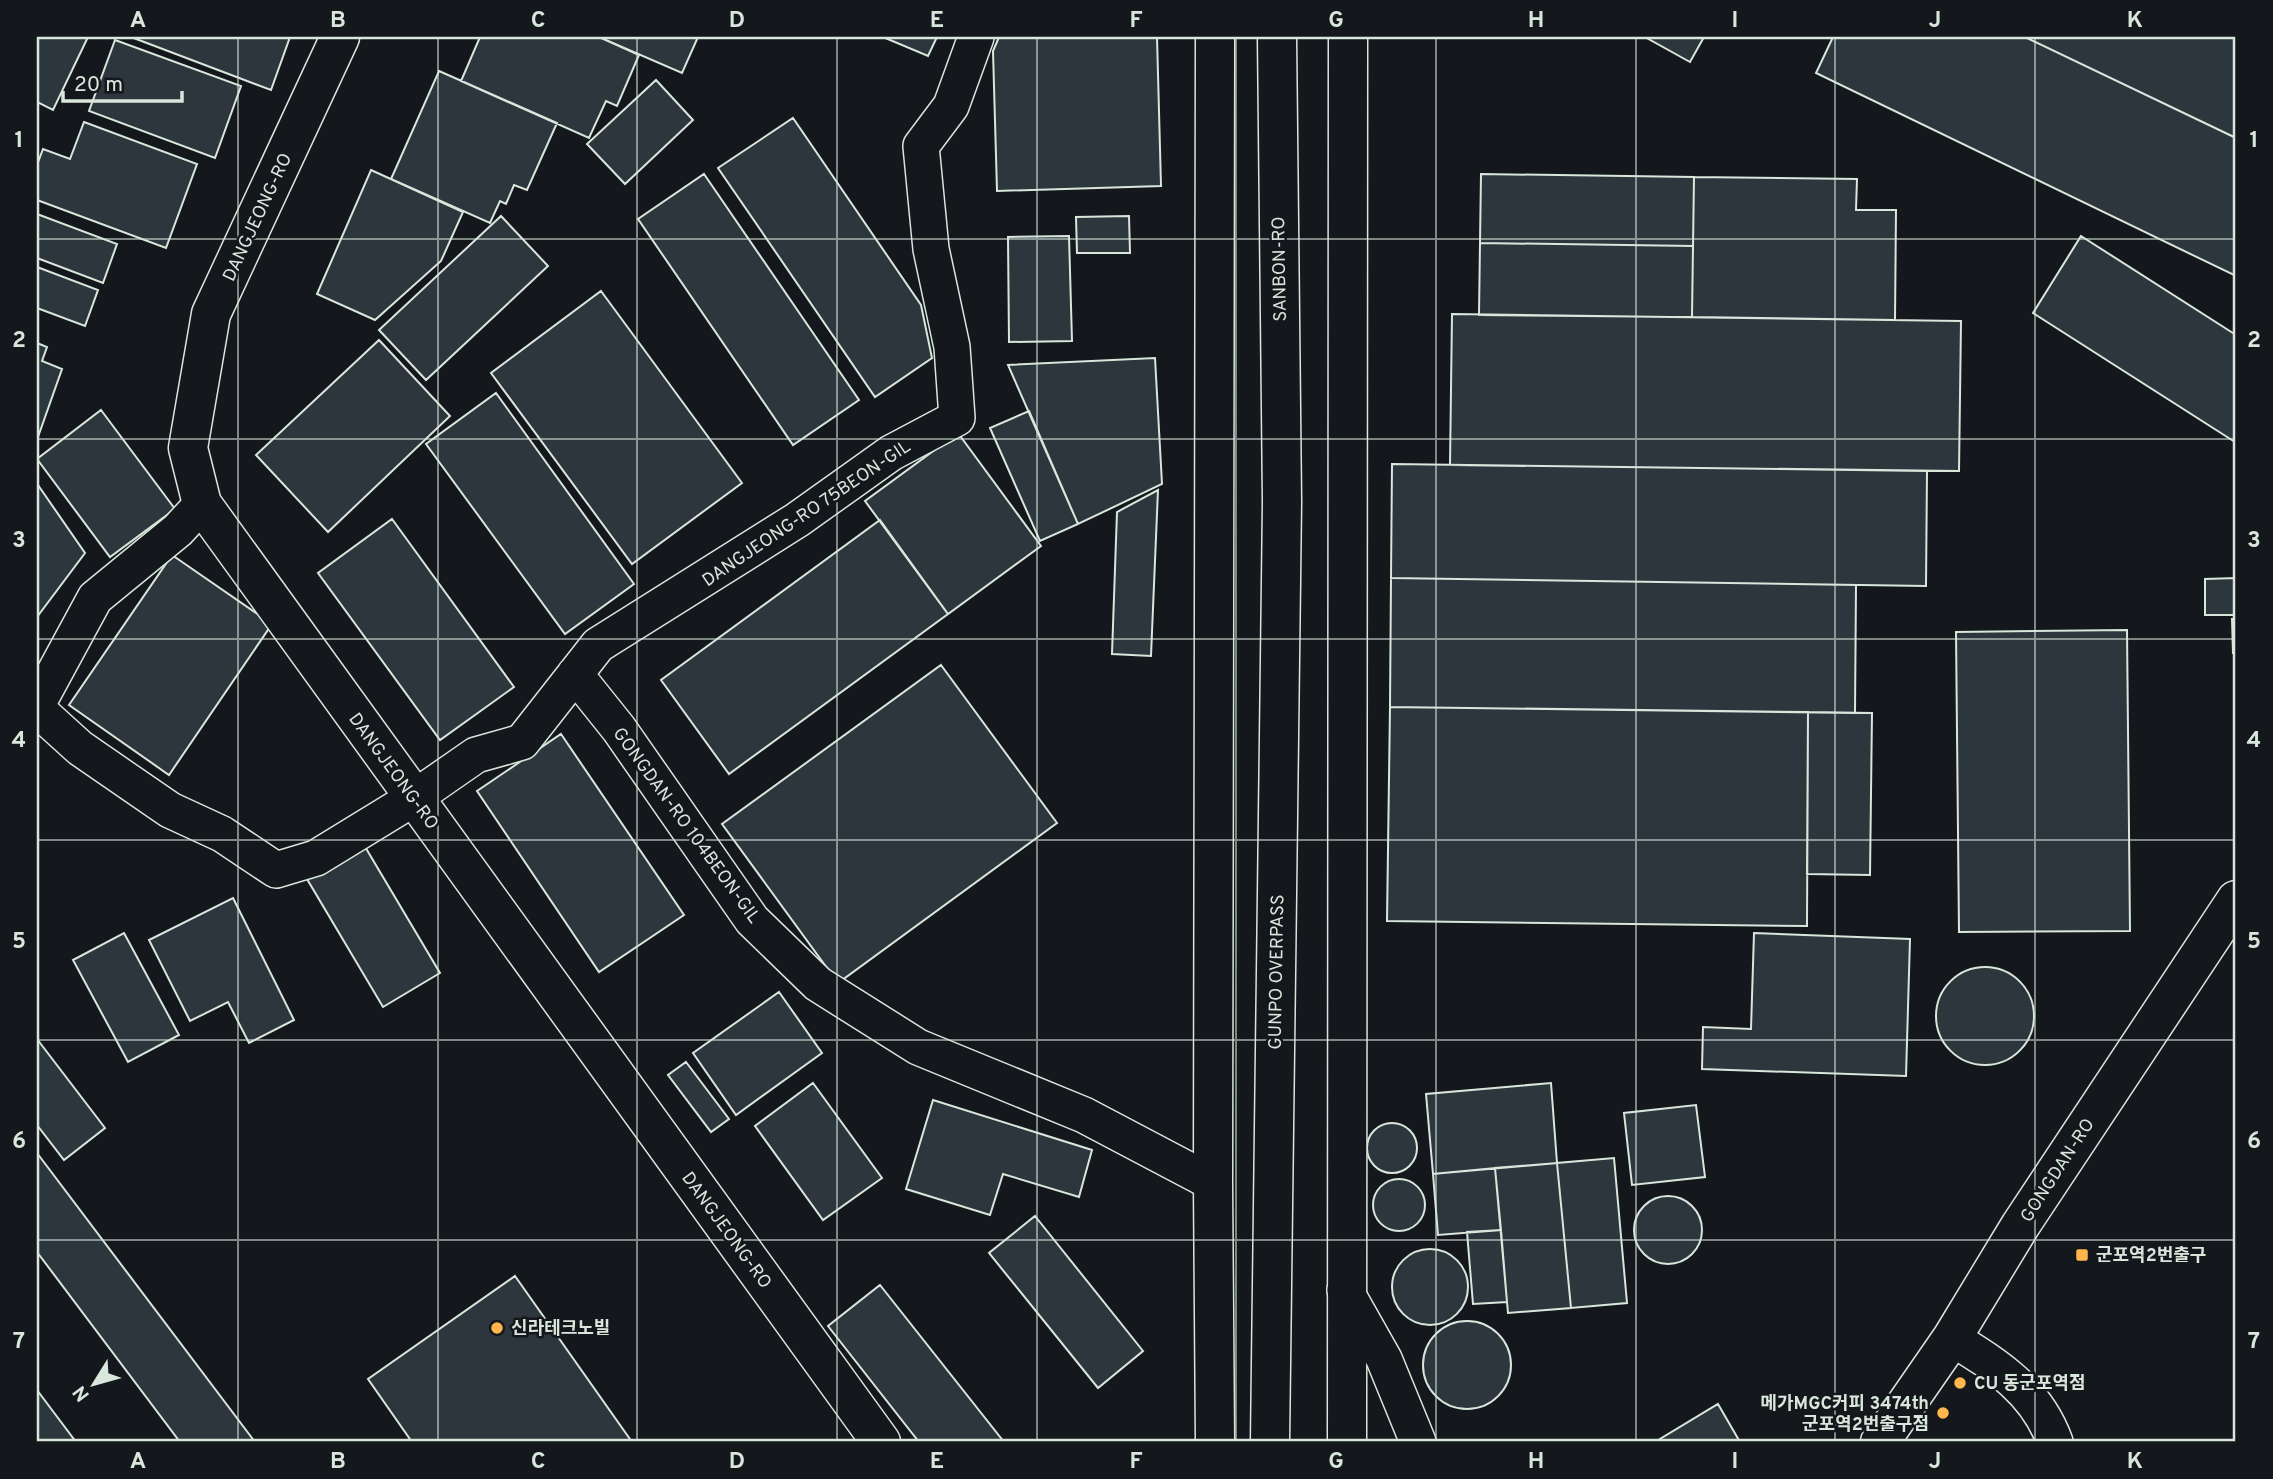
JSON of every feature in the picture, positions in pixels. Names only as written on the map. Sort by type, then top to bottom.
[{"type":"street","name":"DANGJEONG-RO","points":[[341,37],[211,314],[188,448],[202,504],[881,1442]]},
{"type":"street","name":"DANGJEONG-RO 75BEON-GIL","points":[[37,707],[80,748],[170,810],[222,834],[275,870],[316,858],[414,798],[476,755],[523,742],[598,645],[786,528],[891,453],[957,418],[952,347],[931,249],[921,146],[951,106],[976,37]]},
{"type":"street","points":[[1214,37],[1215,1442]]},
{"type":"street","name":"SANBON-RO","points":[[1277,37],[1282,502]]},
{"type":"street","points":[[1347,1442],[1348,37]]},
{"type":"street","name":"GUNPO OVERPASS","points":[[1270,1442],[1282,502]]},
{"type":"street","points":[[37,707],[95,598],[178,530],[202,504]]},
{"type":"street","name":"GONGDAN-RO 104BEON-GIL","points":[[575,674],[619,729],[752,920],[818,984],[918,1046],[1084,1115],[1213,1183]]},
{"type":"street","name":"GONGDAN-RO","points":[[1880,1442],[1952,1338],[2021,1226],[2236,900]]},
{"type":"street","points":[[1346,1290],[1384,1359],[1418,1442]]},
{"type":"street","points":[[1952,1338],[2007,1372],[2048,1423],[2055,1442]]},
{"type":"building","points":[[37,37],[88,37],[53,110],[37,102]]},
{"type":"building","points":[[131,37],[290,37],[271,90]]},
{"type":"building","points":[[480,37],[599,37],[639,55],[617,106],[606,101],[589,138],[461,81]]},
{"type":"building","points":[[599,37],[698,37],[682,73]]},
{"type":"building","points":[[883,37],[937,37],[928,56]]},
{"type":"building","points":[[999,37],[1157,37],[1161,186],[997,191],[993,51]]},
{"type":"building","points":[[1645,37],[1704,37],[1690,62]]},
{"type":"building","points":[[1833,37],[2025,37],[2236,138],[2236,276],[1816,73]]},
{"type":"building","points":[[2025,37],[2236,37],[2236,138]]},
{"type":"building","points":[[115,40],[241,86],[215,158],[89,111]]},
{"type":"building","points":[[439,71],[557,123],[527,190],[514,185],[506,204],[500,201],[490,223],[391,179]]},
{"type":"building","points":[[656,80],[693,120],[625,184],[587,144]]},
{"type":"building","points":[[793,118],[921,305],[932,358],[875,397],[718,168]]},
{"type":"building","points":[[84,122],[197,164],[166,248],[37,200],[37,165],[43,149],[70,159]]},
{"type":"building","points":[[371,170],[463,212],[441,261],[375,320],[317,294]]},
{"type":"building","points":[[704,174],[859,400],[793,445],[638,219]]},
{"type":"building","points":[[1481,174],[1694,177],[1693,246],[1480,243]]},
{"type":"building","points":[[1694,177],[1857,179],[1856,210],[1896,210],[1895,320],[1692,317]]},
{"type":"building","points":[[37,214],[117,244],[103,283],[37,258]]},
{"type":"building","points":[[501,216],[548,266],[426,380],[379,330]]},
{"type":"building","points":[[1129,216],[1130,253],[1077,253],[1076,217]]},
{"type":"building","points":[[1069,236],[1072,341],[1009,342],[1008,237]]},
{"type":"building","points":[[2081,236],[2236,335],[2235,442],[2033,313]]},
{"type":"building","points":[[1480,243],[1693,246],[1692,317],[1479,315]]},
{"type":"building","points":[[37,267],[98,290],[85,326],[37,308]]},
{"type":"building","points":[[601,291],[742,483],[632,564],[491,373]]},
{"type":"building","points":[[1452,314],[1961,321],[1959,471],[1450,465]]},
{"type":"building","points":[[379,340],[450,416],[328,532],[256,455]]},
{"type":"building","points":[[37,343],[47,347],[42,361],[62,369],[38,437]]},
{"type":"building","points":[[1155,358],[1162,484],[1078,524],[1008,365]]},
{"type":"building","points":[[496,393],[634,584],[565,634],[426,444]]},
{"type":"building","points":[[101,410],[175,509],[110,557],[37,459]]},
{"type":"building","points":[[1029,411],[1078,524],[1040,541],[990,428]]},
{"type":"building","points":[[958,433],[1041,546],[948,614],[865,501]]},
{"type":"building","points":[[1392,464],[1927,471],[1926,586],[1391,578]]},
{"type":"building","points":[[37,486],[85,553],[37,617]]},
{"type":"building","points":[[1158,490],[1151,656],[1112,654],[1117,512]]},
{"type":"building","points":[[392,519],[514,687],[440,740],[318,573]]},
{"type":"building","points":[[880,520],[948,614],[729,774],[661,680]]},
{"type":"building","points":[[172,555],[272,624],[169,775],[69,705]]},
{"type":"building","points":[[1391,578],[1856,585],[1855,713],[1390,707]]},
{"type":"building","points":[[2236,578],[2236,615],[2205,615],[2205,579]]},
{"type":"building","points":[[2232,619],[2236,619],[2236,653],[2233,653]]},
{"type":"building","points":[[2127,630],[2130,931],[1959,932],[1956,632]]},
{"type":"building","points":[[941,665],[1057,823],[838,983],[722,824]]},
{"type":"building","points":[[1390,707],[1808,712],[1807,926],[1387,921]]},
{"type":"building","points":[[1808,712],[1872,713],[1870,875],[1807,874]]},
{"type":"building","points":[[561,734],[684,915],[599,972],[477,791]]},
{"type":"building","points":[[364,845],[440,973],[383,1007],[307,879]]},
{"type":"building","points":[[233,898],[294,1020],[249,1043],[228,1002],[190,1021],[149,940]]},
{"type":"building","points":[[124,933],[179,1035],[128,1062],[73,960]]},
{"type":"building","points":[[1754,933],[1910,939],[1906,1076],[1702,1069],[1703,1027],[1751,1029]]},
{"type":"building","points":[[1985,967],[2004,971],[2019,982],[2030,997],[2034,1016],[2030,1035],[2019,1050],[2004,1061],[1985,1065],[1966,1061],[1951,1050],[1940,1035],[1936,1016],[1940,997],[1951,982],[1966,971]]},
{"type":"building","points":[[779,992],[822,1053],[736,1115],[693,1053]]},
{"type":"building","points":[[37,1039],[105,1128],[64,1160],[37,1125]]},
{"type":"building","points":[[686,1062],[729,1119],[711,1132],[668,1075]]},
{"type":"building","points":[[813,1083],[882,1178],[823,1220],[755,1126]]},
{"type":"building","points":[[1551,1083],[1557,1163],[1433,1174],[1426,1094]]},
{"type":"building","points":[[933,1100],[1092,1150],[1079,1197],[1003,1174],[990,1215],[906,1189]]},
{"type":"building","points":[[1696,1105],[1705,1177],[1632,1185],[1624,1113]]},
{"type":"building","points":[[1392,1123],[1410,1130],[1417,1148],[1410,1166],[1392,1173],[1374,1166],[1367,1148],[1374,1130]]},
{"type":"building","points":[[37,1153],[255,1442],[180,1442],[37,1252]]},
{"type":"building","points":[[1614,1158],[1627,1303],[1571,1308],[1557,1163]]},
{"type":"building","points":[[1557,1163],[1571,1308],[1508,1313],[1495,1168]]},
{"type":"building","points":[[1495,1168],[1501,1230],[1438,1235],[1433,1174]]},
{"type":"building","points":[[1399,1179],[1409,1181],[1417,1187],[1423,1195],[1423,1215],[1417,1223],[1409,1229],[1399,1231],[1389,1229],[1381,1223],[1375,1215],[1373,1205],[1375,1195],[1381,1187],[1389,1181]]},
{"type":"building","points":[[1668,1196],[1681,1199],[1692,1206],[1699,1217],[1702,1230],[1699,1243],[1692,1254],[1681,1261],[1668,1264],[1655,1261],[1644,1254],[1637,1243],[1634,1230],[1637,1217],[1644,1206],[1655,1199]]},
{"type":"building","points":[[1035,1216],[1143,1351],[1098,1388],[989,1253]]},
{"type":"building","points":[[1501,1230],[1507,1302],[1473,1304],[1467,1232]]},
{"type":"building","points":[[1430,1249],[1444,1252],[1457,1260],[1465,1273],[1468,1287],[1465,1301],[1457,1314],[1444,1322],[1430,1325],[1416,1322],[1403,1314],[1395,1301],[1392,1287],[1395,1273],[1403,1260],[1416,1252]]},
{"type":"building","name":"신라테크노빌","points":[[515,1276],[632,1442],[412,1442],[368,1379]]},
{"type":"building","points":[[880,1285],[1004,1442],[919,1442],[828,1326]]},
{"type":"building","points":[[1467,1321],[1484,1325],[1498,1334],[1507,1348],[1511,1365],[1507,1382],[1498,1396],[1484,1405],[1467,1409],[1450,1405],[1436,1396],[1427,1382],[1423,1365],[1427,1348],[1436,1334],[1450,1325]]},
{"type":"building","points":[[37,1390],[76,1442],[37,1442]]},
{"type":"building","points":[[1718,1404],[1740,1442],[1655,1442]]},
{"type":"place","name":"군포역2번출구","points":[[2082,1255]]},
{"type":"place","name":"신라테크노빌","points":[[497,1328]]},
{"type":"place","name":"CU 동군포역점","points":[[1960,1383]]},
{"type":"place","name":"메가MGC커피 3474th 군포역2번출구점","points":[[1943,1413]]}]
